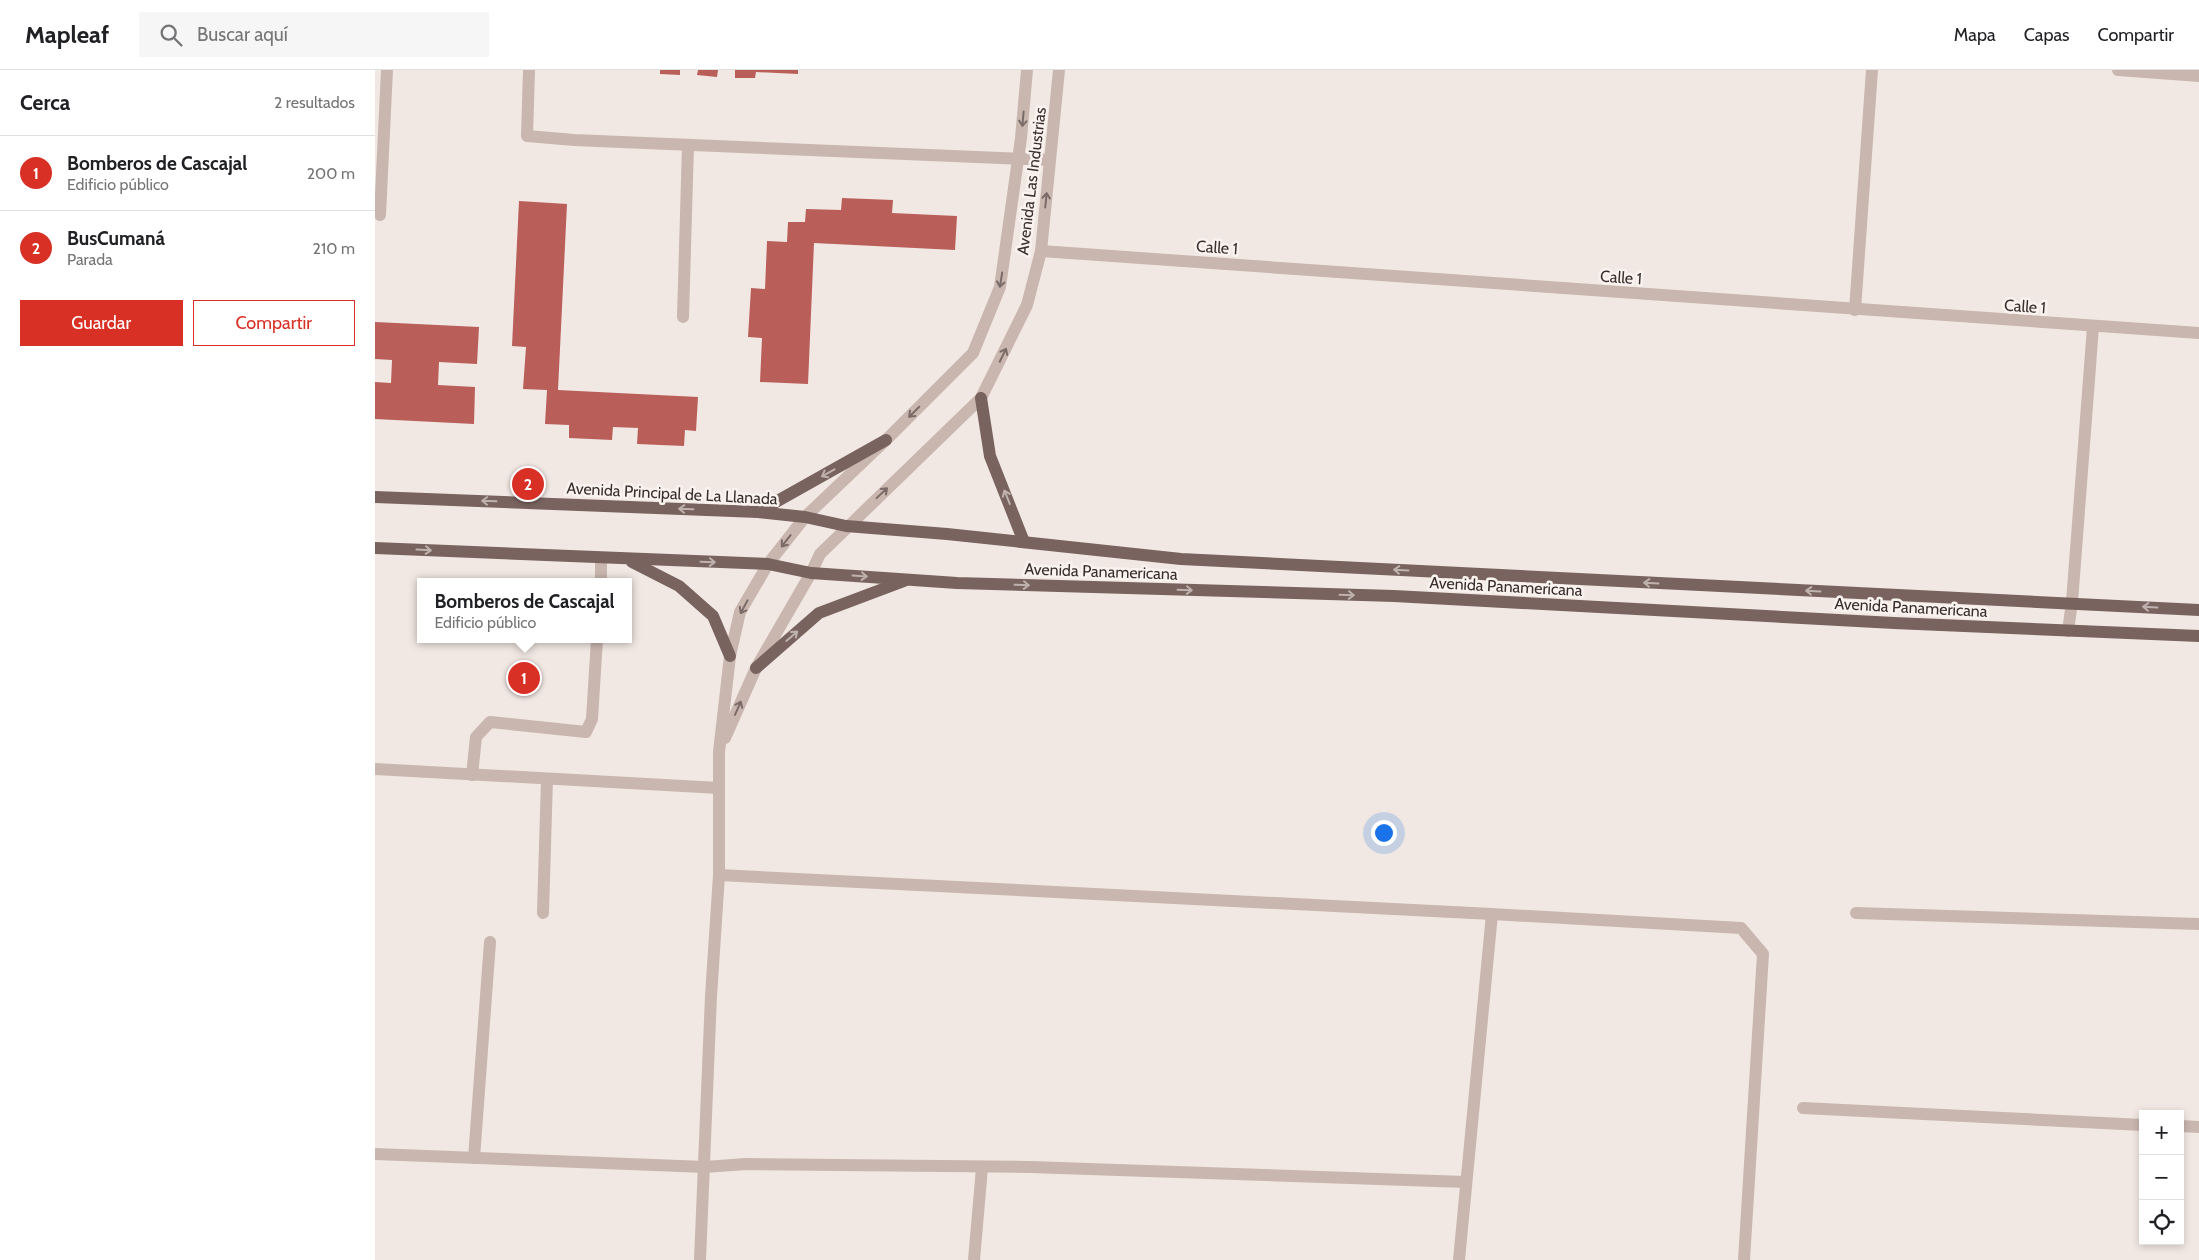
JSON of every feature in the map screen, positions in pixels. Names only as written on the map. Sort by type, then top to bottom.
[{"type":"main road","points":[[981,398],[990,456],[1024,542]]},
{"type":"main road","points":[[758,512],[886,440]]},
{"type":"main road","name":"Avenida Principal de La Llanada","points":[[375,497],[758,512],[805,517],[846,526]]},
{"type":"main road","name":"Avenida Panamericana","points":[[846,526],[1024,542],[1181,559],[2072,602],[2199,610]]},
{"type":"main road","points":[[375,548],[601,559],[768,564],[811,573]]},
{"type":"main road","points":[[628,560],[679,586],[713,616],[730,656]]},
{"type":"main road","name":"Avenida Panamericana","points":[[811,573],[957,583],[1394,596],[2068,631],[2199,636]]},
{"type":"main road","points":[[756,668],[819,612],[908,579]]},
{"type":"street","points":[[380,216],[387,70]]},
{"type":"street","points":[[529,70],[527,136],[688,145],[1050,160]]},
{"type":"street","name":"Avenida Las Industrias","points":[[700,1260],[711,996],[719,875],[719,752],[730,656],[740,612],[768,564],[805,517],[973,353],[1000,287],[1018,158],[1027,70]]},
{"type":"street","name":"Avenida Las Industrias","points":[[719,752],[756,668],[820,554],[846,526],[981,398],[1027,305],[1041,251],[1059,70]]},
{"type":"street","points":[[1855,310],[1872,70]]},
{"type":"street","points":[[2119,70],[2199,76]]},
{"type":"street","points":[[683,317],[688,145]]},
{"type":"street","name":"Calle 1","points":[[1041,251],[2093,327],[2199,333]]},
{"type":"street","points":[[2068,631],[2072,602],[2093,327]]},
{"type":"street","points":[[601,559],[601,578]]},
{"type":"street","points":[[472,775],[476,737],[490,722],[586,732],[592,719],[597,643]]},
{"type":"street","points":[[375,769],[719,788]]},
{"type":"street","points":[[543,913],[547,779]]},
{"type":"street","points":[[719,875],[1741,928],[1763,954],[1744,1260]]},
{"type":"street","points":[[1856,913],[2199,924]]},
{"type":"street","points":[[1459,1260],[1492,914]]},
{"type":"street","points":[[474,1158],[490,942]]},
{"type":"street","points":[[1803,1108],[2139,1125]]},
{"type":"street","points":[[2184,1126],[2199,1127]]},
{"type":"street","points":[[375,1154],[705,1167],[746,1164],[982,1168],[1030,1167],[1465,1182]]},
{"type":"street","points":[[974,1260],[982,1168]]},
{"type":"building","points":[[660,70],[680,70],[680,75],[660,74]]},
{"type":"building","points":[[698,70],[718,70],[717,77],[697,75]]},
{"type":"building","points":[[735,70],[798,70],[798,74],[756,72],[755,78],[735,78]]},
{"type":"building","points":[[842,198],[893,200],[892,213],[957,216],[955,250],[814,243],[808,384],[760,382],[762,338],[748,337],[751,288],[765,289],[767,241],[787,242],[788,222],[805,222],[806,209],[841,210]]},
{"type":"building","points":[[519,201],[567,204],[558,390],[698,397],[696,431],[685,430],[684,446],[637,444],[638,428],[613,427],[612,440],[569,438],[569,425],[545,424],[547,390],[523,389],[526,347],[512,346]]},
{"type":"building","points":[[375,322],[479,327],[477,364],[439,362],[438,385],[475,387],[474,424],[375,419],[375,382],[391,383],[392,360],[375,359]]},
{"type":"place","name":"BusCumaná","points":[[528,484]]},
{"type":"place","name":"Bomberos de Cascajal","points":[[524,678]]}]
